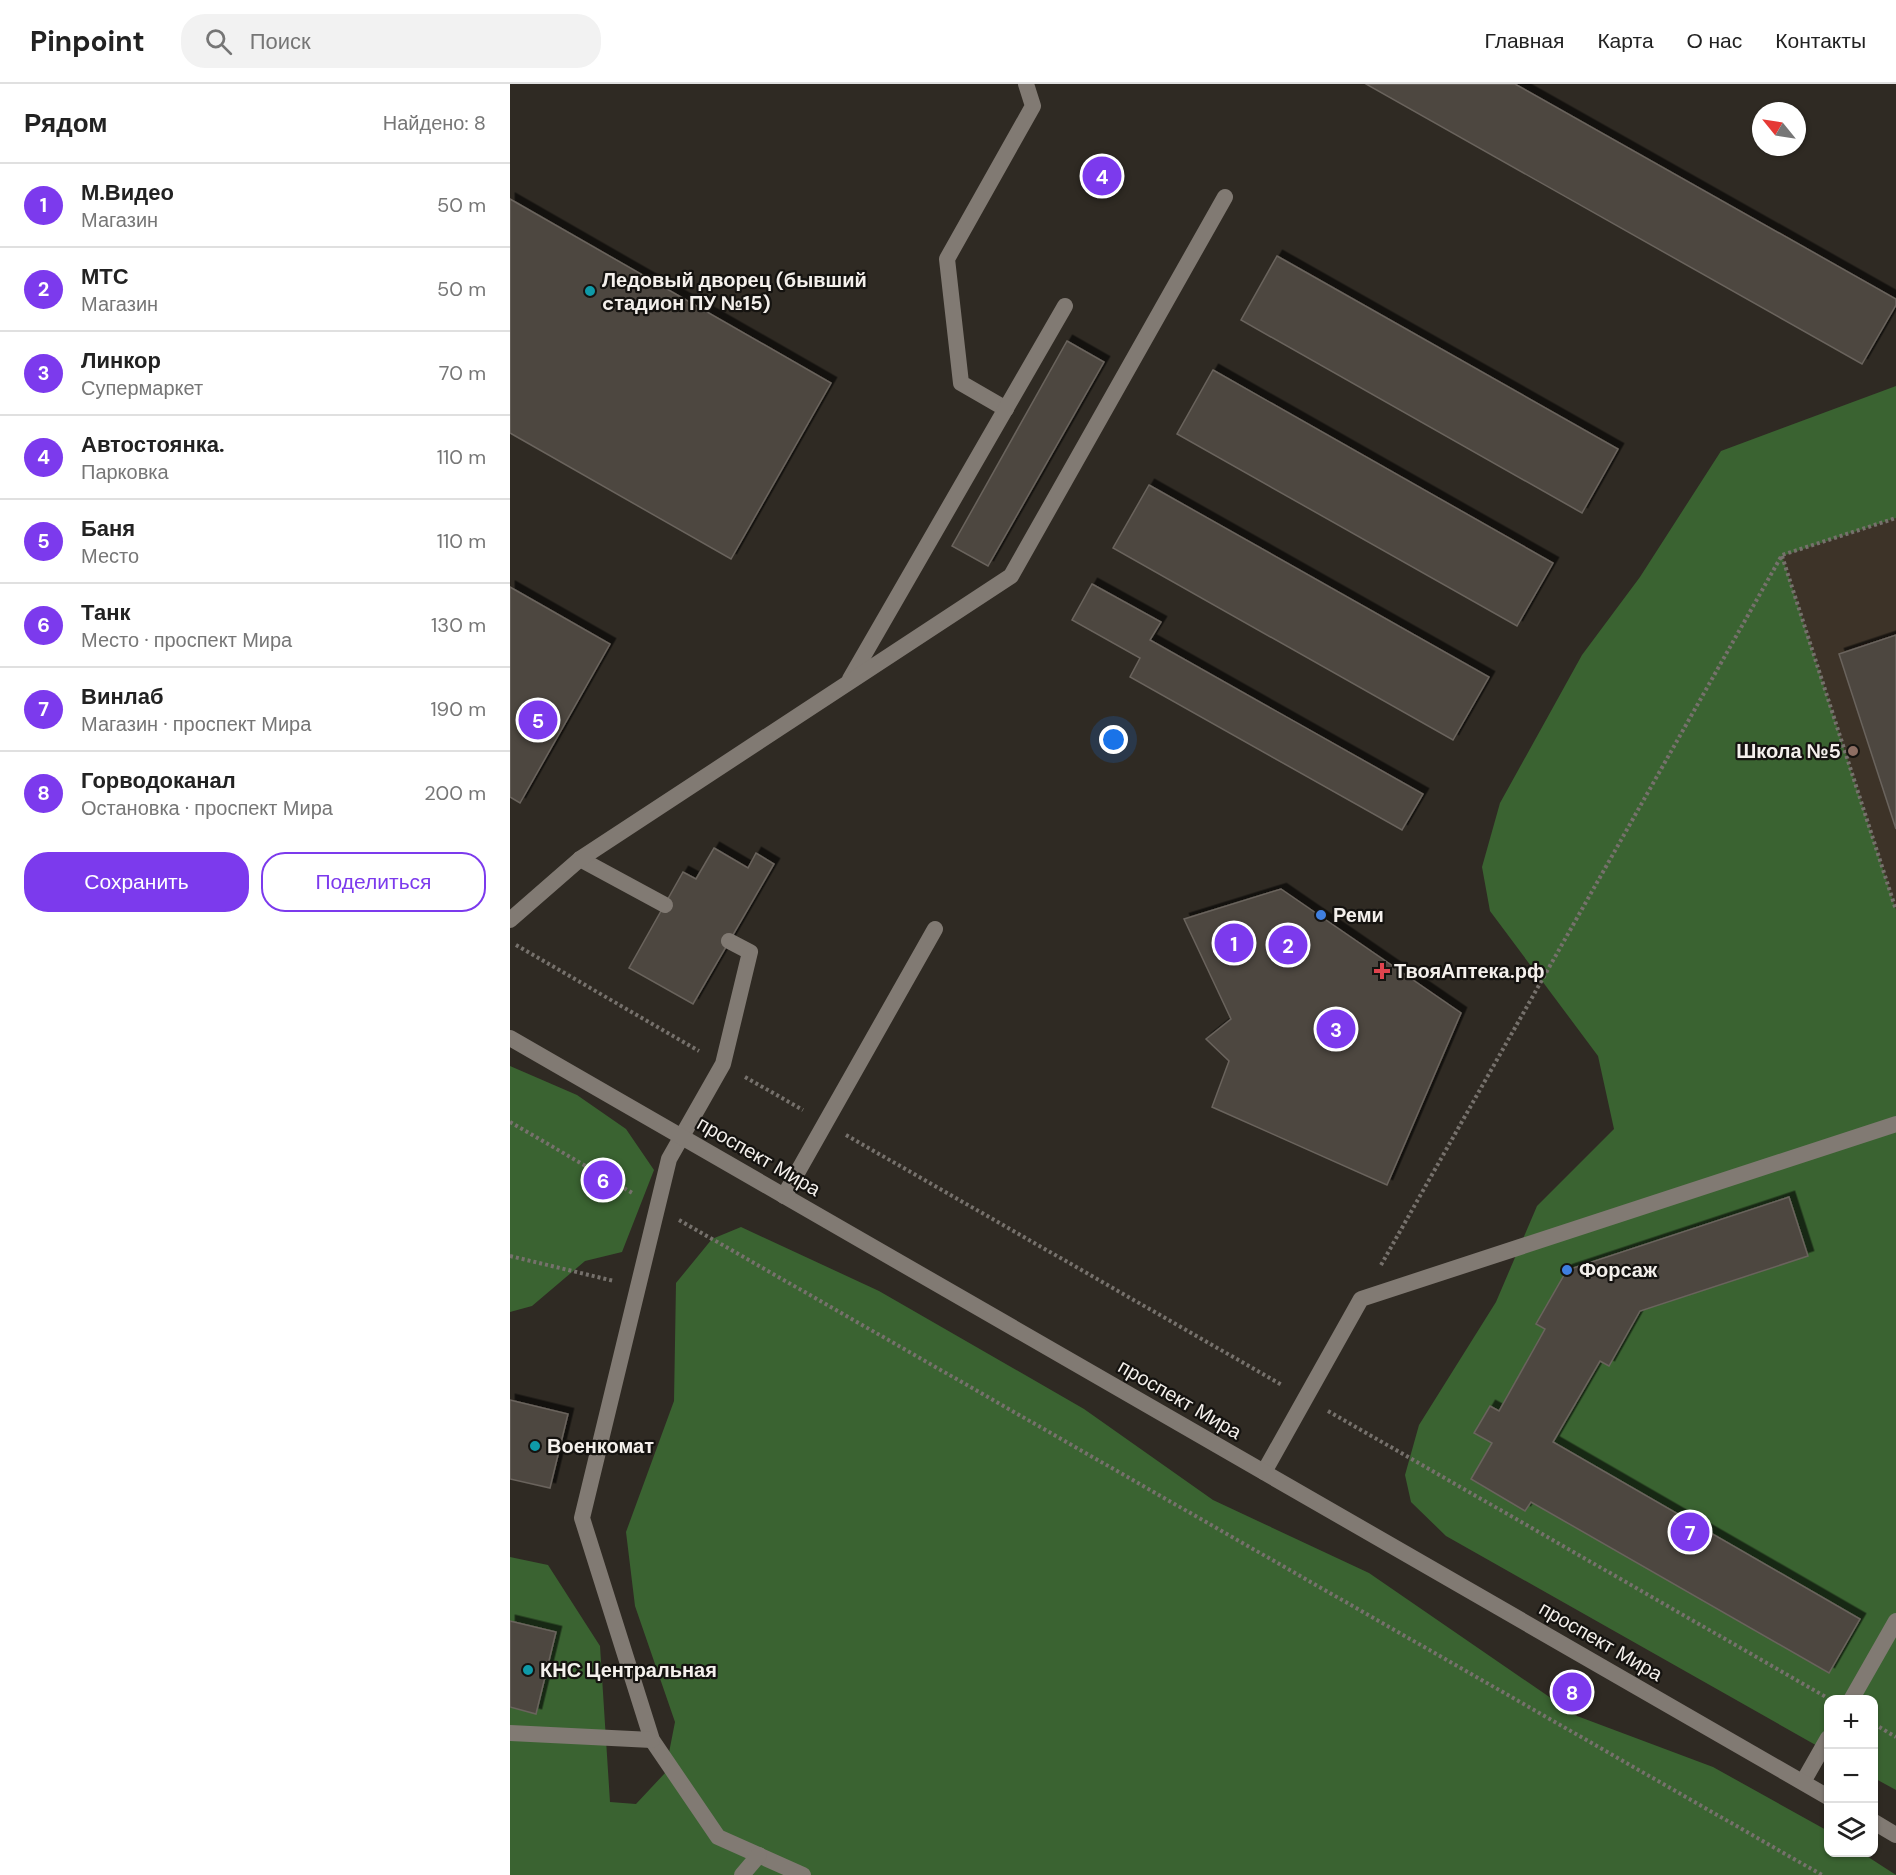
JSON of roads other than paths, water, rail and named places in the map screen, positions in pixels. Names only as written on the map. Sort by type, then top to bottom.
[{"type":"street","points":[[1006,409],[961,383],[947,259],[1034,106],[1026,84]]},
{"type":"street","points":[[510,920],[580,859],[1011,576],[1225,197]]},
{"type":"street","points":[[848,683],[1065,306]]},
{"type":"street","points":[[580,859],[664,905]]},
{"type":"street","points":[[784,1196],[935,929]]},
{"type":"street","points":[[729,941],[750,952],[723,1064],[669,1159],[582,1518],[652,1740],[718,1837],[803,1875]]},
{"type":"street","name":"проспект Мира","points":[[510,1038],[1824,1795]]},
{"type":"street","points":[[1264,1472],[1361,1299],[1896,1124]]},
{"type":"street","points":[[1854,1695],[1896,1621]]},
{"type":"street","points":[[510,1733],[652,1740]]},
{"type":"street","points":[[1803,1782],[1824,1745]]},
{"type":"street","points":[[1878,1824],[1896,1835]]},
{"type":"street","points":[[742,1875],[759,1856]]},
{"type":"place","name":"Автостоянка.","points":[[1102,176]]},
{"type":"place","name":"Ледовый дворец (бывший cтадион ПУ №15)","points":[[590,291]]},
{"type":"place","name":"Баня","points":[[538,720]]},
{"type":"place","name":"Школа №5","points":[[1853,751]]},
{"type":"place","name":"Реми","points":[[1321,915]]},
{"type":"place","name":"М.Видео","points":[[1234,943]]},
{"type":"place","name":"МТС","points":[[1288,945]]},
{"type":"place","name":"ТвояАптека.рф","points":[[1382,971]]},
{"type":"place","name":"Линкор","points":[[1336,1029]]},
{"type":"place","name":"Танк","points":[[603,1180]]},
{"type":"place","name":"Форсаж","points":[[1567,1270]]},
{"type":"place","name":"Военкомат","points":[[535,1446]]},
{"type":"place","name":"Винлаб","points":[[1690,1532]]},
{"type":"place","name":"КНС Центральная","points":[[528,1670]]},
{"type":"place","name":"Горводоканал","points":[[1572,1692]]}]
